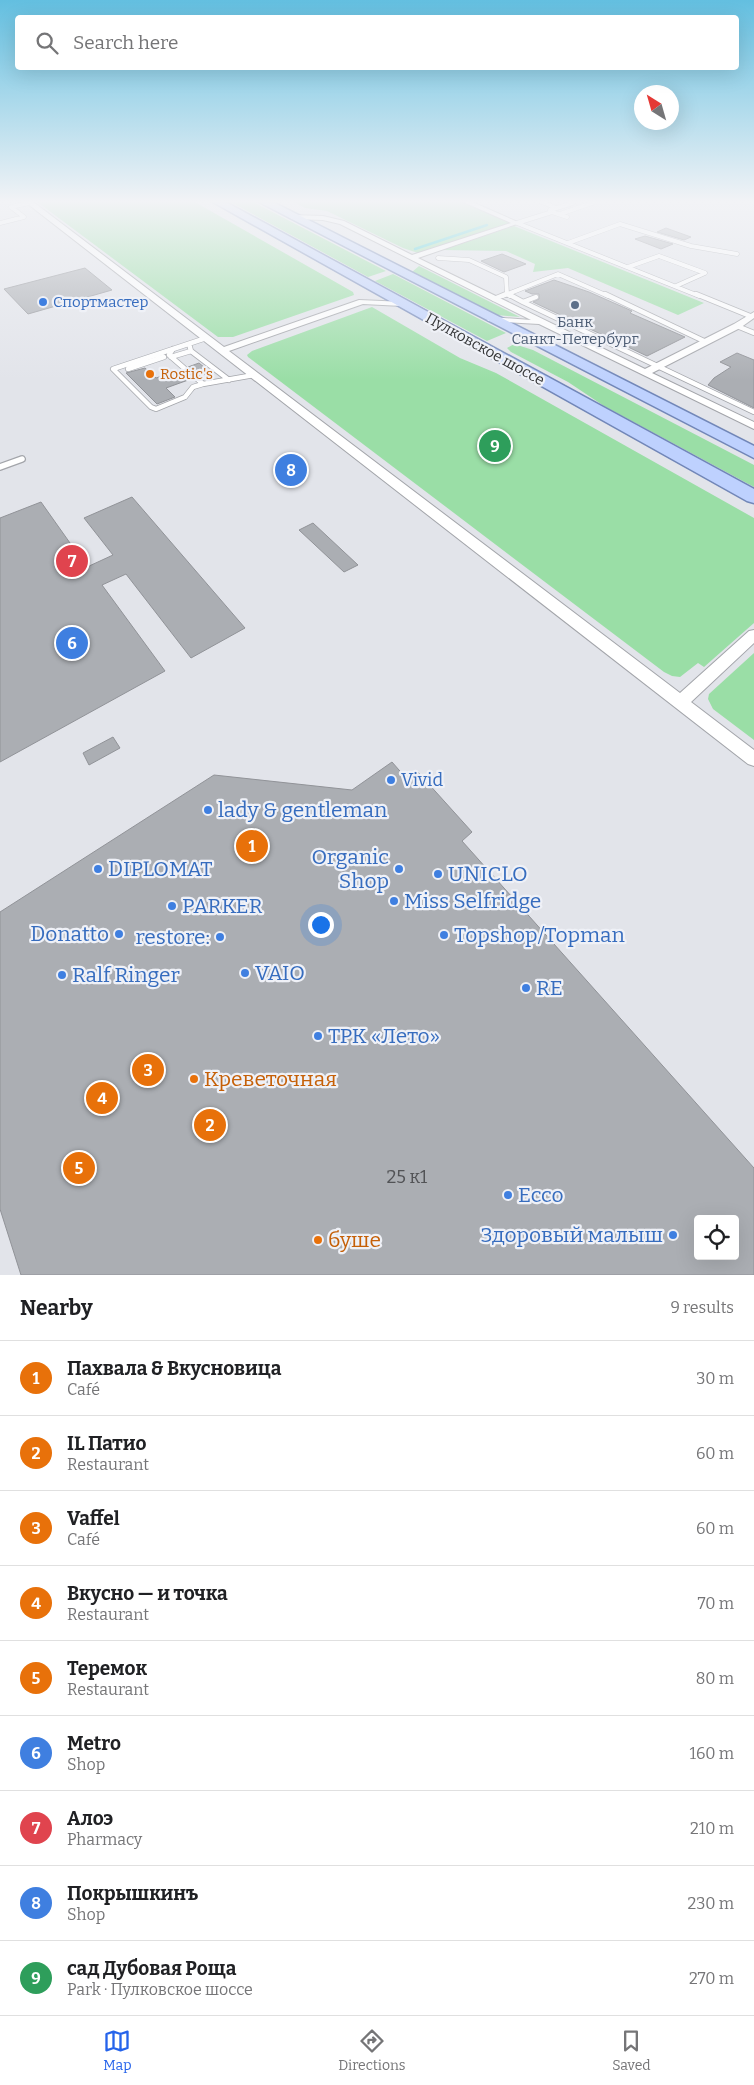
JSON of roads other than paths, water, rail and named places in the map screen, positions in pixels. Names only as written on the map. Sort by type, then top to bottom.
[{"type":"main road","name":"Пулковское шоссе","points":[[323,260],[754,497]]},
{"type":"main road","name":"Пулковское шоссе","points":[[377,260],[754,454]]},
{"type":"main road","points":[[524,371],[501,348],[504,342],[518,340],[554,351]]},
{"type":"street","points":[[105,260],[754,759]]},
{"type":"street","points":[[419,260],[544,324],[754,426]]},
{"type":"street","points":[[362,302],[366,292],[366,284]]},
{"type":"street","points":[[222,351],[362,302],[402,304]]},
{"type":"street","points":[[644,373],[737,326],[752,315]]},
{"type":"street","points":[[491,319],[544,324]]},
{"type":"street","points":[[680,702],[754,635]]},
{"type":"lane","points":[[470,260],[506,277],[507,294]]},
{"type":"lane","points":[[612,260],[752,315]]},
{"type":"lane","points":[[628,267],[647,260]]},
{"type":"lane","points":[[671,260],[706,275],[676,286]]},
{"type":"lane","points":[[494,299],[558,274],[641,310],[650,317],[706,342]]},
{"type":"lane","points":[[507,294],[754,412]]},
{"type":"lane","points":[[523,302],[536,297]]},
{"type":"lane","points":[[737,326],[754,333]]},
{"type":"lane","points":[[206,338],[113,369],[151,407],[156,409],[185,397],[193,387],[254,375]]},
{"type":"lane","points":[[189,344],[191,351],[229,380]]},
{"type":"lane","points":[[170,356],[173,349]]},
{"type":"lane","points":[[128,369],[191,351]]},
{"type":"lane","points":[[170,356],[184,368]]},
{"type":"lane","points":[[195,377],[203,384]]},
{"type":"lane","points":[[0,467],[22,459]]},
{"type":"place","name":"Спортмастер","points":[[43,302]]},
{"type":"place","name":"Банк Санкт-Петербург","points":[[575,305]]},
{"type":"place","name":"Rostic's","points":[[150,374]]},
{"type":"place","name":"сад Дубовая Роща","points":[[495,446]]},
{"type":"place","name":"Покрышкинъ","points":[[291,470]]},
{"type":"place","name":"Алоэ","points":[[72,561]]},
{"type":"place","name":"Metro","points":[[72,643]]},
{"type":"place","name":"Vivid","points":[[391,780]]},
{"type":"place","name":"lady & gentleman","points":[[208,810]]},
{"type":"place","name":"Пахвала & Вкусновица","points":[[252,846]]},
{"type":"place","name":"DIPLOMAT","points":[[98,869]]},
{"type":"place","name":"Organic Shop","points":[[399,869]]},
{"type":"place","name":"UNICLO","points":[[438,874]]},
{"type":"place","name":"Miss Selfridge","points":[[394,901]]},
{"type":"place","name":"PARKER","points":[[172,906]]},
{"type":"place","name":"Donatto","points":[[119,934]]},
{"type":"place","name":"Topshop/Topman","points":[[444,935]]},
{"type":"place","name":"restore:","points":[[220,937]]},
{"type":"place","name":"VAIO","points":[[245,973]]},
{"type":"place","name":"Ralf Ringer","points":[[62,975]]},
{"type":"place","name":"RE","points":[[526,988]]},
{"type":"place","name":"ТРК «Лето»","points":[[318,1036]]},
{"type":"place","name":"Vaffel","points":[[148,1070]]},
{"type":"place","name":"Креветочная","points":[[194,1079]]},
{"type":"place","name":"Вкусно — и точка","points":[[102,1098]]},
{"type":"place","name":"IL Патио","points":[[210,1125]]},
{"type":"place","name":"Теремок","points":[[79,1168]]},
{"type":"place","name":"Ecco","points":[[508,1195]]},
{"type":"place","name":"Здоровый малыш","points":[[673,1235]]},
{"type":"place","name":"буше","points":[[318,1240]]}]
